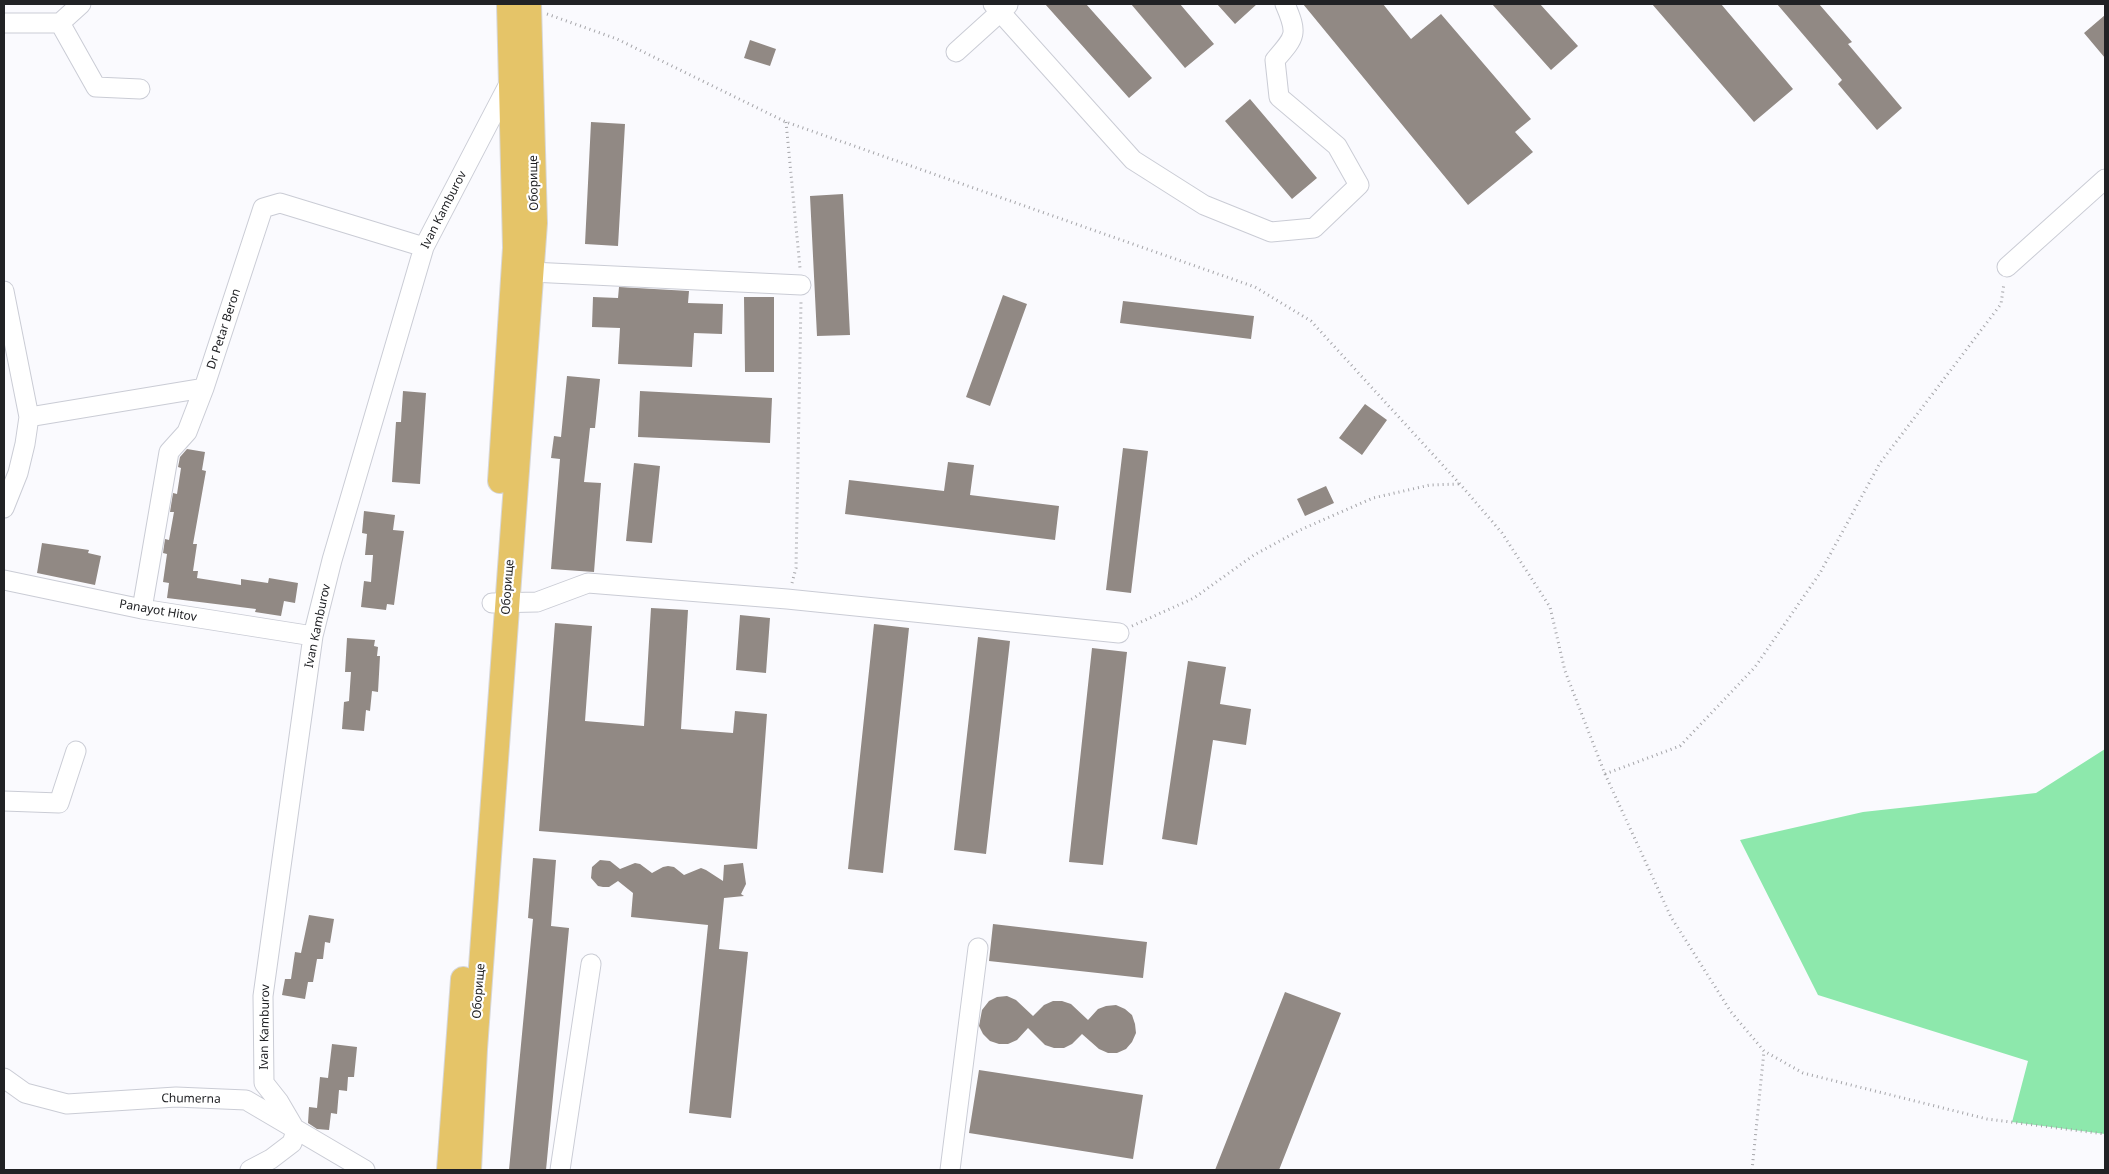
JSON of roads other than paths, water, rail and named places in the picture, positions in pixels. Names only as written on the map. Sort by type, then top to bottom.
[{"type":"main road","name":"Оборище","points":[[469,1170],[500,602],[514,248],[511,80],[523,5]]},
{"type":"main road","name":"Оборище","points":[[449,1170],[532,272],[535,223],[523,5]]},
{"type":"street","points":[[4,23],[60,23],[81,4]]},
{"type":"street","points":[[956,52],[1001,6],[1133,160],[1204,205],[1271,232],[1314,228],[1359,185],[1337,146],[1279,97],[1275,60],[1292,41],[1293,22],[1285,4]]},
{"type":"street","points":[[60,23],[96,87],[140,89]]},
{"type":"street","name":"Ivan Kamburov","points":[[296,1131],[279,1102],[264,1083],[263,996],[313,636],[332,560],[424,247],[511,80]]},
{"type":"street","points":[[2007,267],[2105,179]]},
{"type":"street","name":"Dr Petar Beron","points":[[142,608],[169,452],[187,432],[204,388],[263,208],[280,203],[424,247]]},
{"type":"street","points":[[532,272],[801,285]]},
{"type":"street","points":[[4,291],[29,417],[18,473],[4,508]]},
{"type":"street","points":[[29,417],[204,388]]},
{"type":"street","name":"Panayot Hitov","points":[[4,580],[142,608],[313,636]]},
{"type":"street","points":[[500,602],[537,602],[588,583],[787,599],[1119,633]]},
{"type":"street","points":[[4,801],[59,802],[76,752]]},
{"type":"street","points":[[950,1170],[978,948]]},
{"type":"street","points":[[560,1170],[591,964]]},
{"type":"street","name":"Chumerna","points":[[4,1078],[25,1093],[67,1104],[176,1097],[246,1100],[365,1170]]},
{"type":"street","points":[[250,1170],[271,1159],[292,1143],[296,1131]]}]
